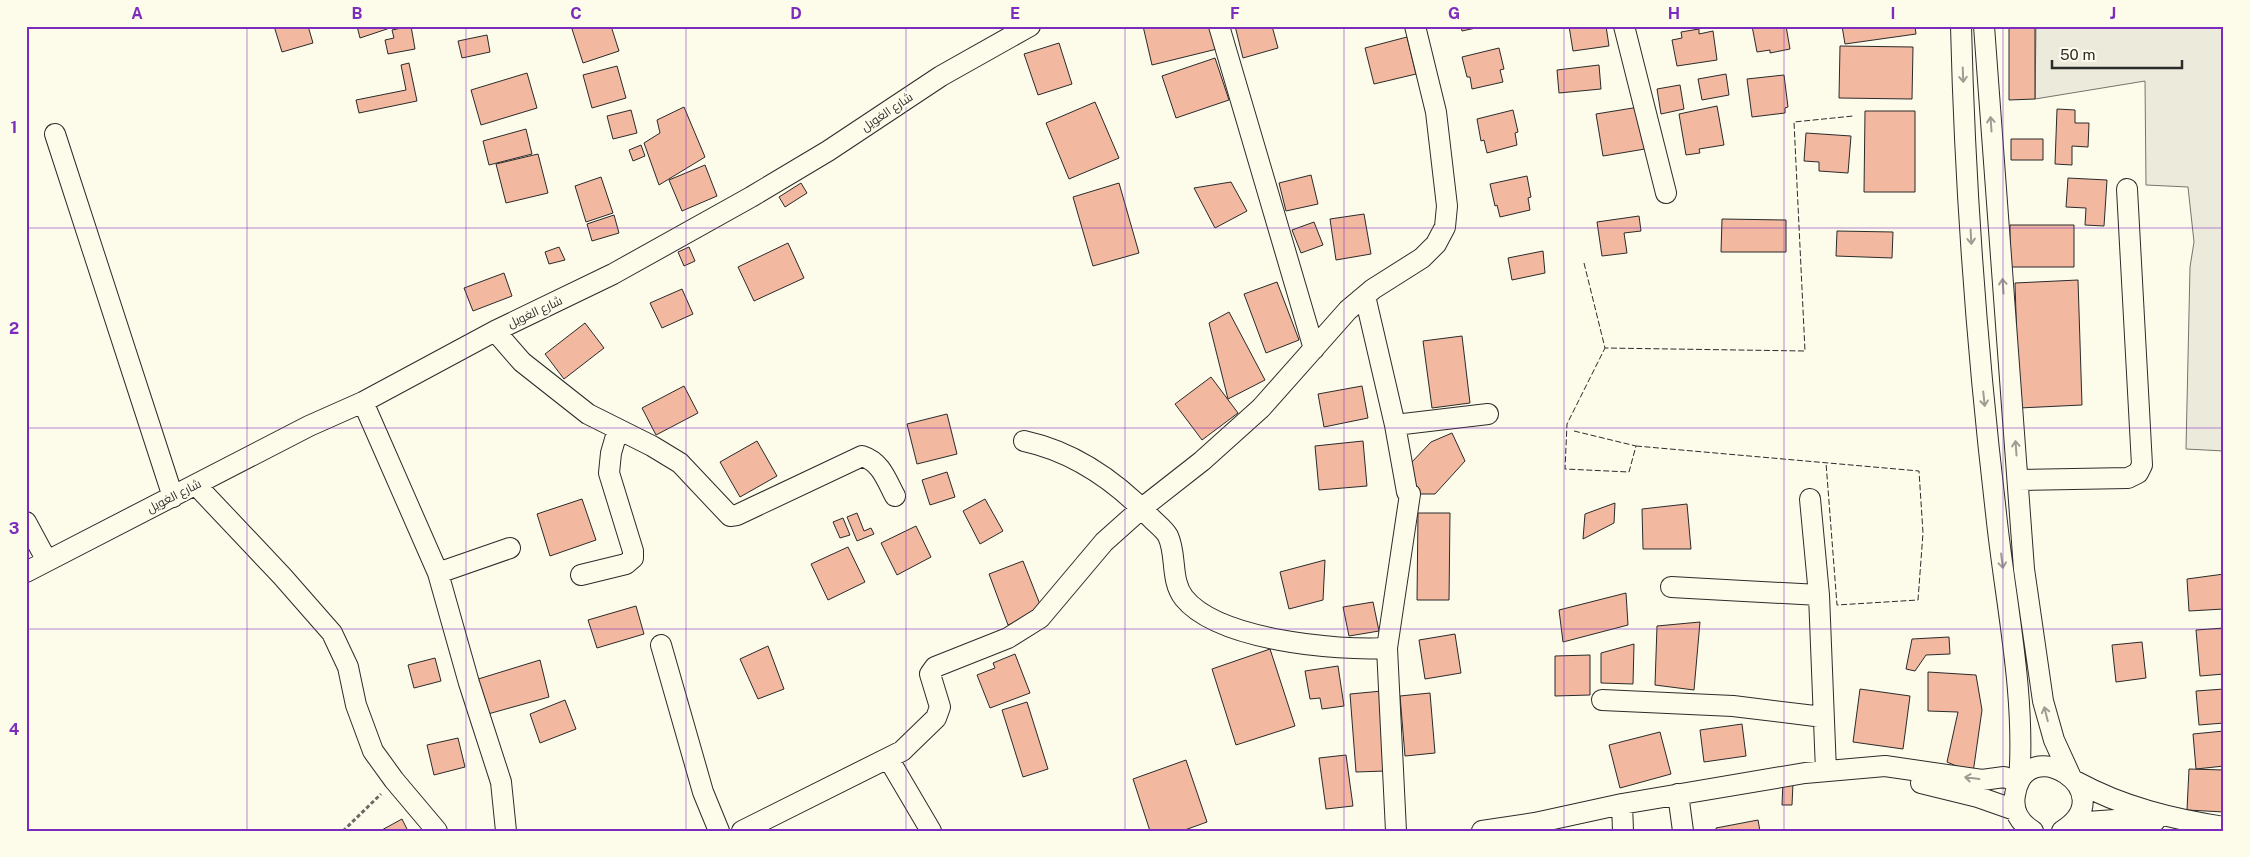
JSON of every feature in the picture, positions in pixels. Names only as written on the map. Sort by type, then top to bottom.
[{"type":"street","name":"شارع الغويل","points":[[26,572],[309,426],[363,402],[495,331],[613,274],[751,197],[828,151],[941,76],[1030,26]]},
{"type":"street","points":[[1219,26],[1314,349]]},
{"type":"street","points":[[742,831],[902,751],[936,718],[940,707],[930,680],[932,670],[939,665],[1008,638],[1040,618],[1104,542],[1142,508],[1202,461],[1260,408],[1314,349],[1332,326],[1365,296],[1422,258],[1436,244],[1445,227],[1447,206],[1436,112],[1415,26]]},
{"type":"street","points":[[1624,26],[1666,193]]},
{"type":"street","points":[[1961,26],[1966,156],[1983,390],[2020,704],[2020,782],[2014,800],[2015,810],[2026,826],[2033,831]]},
{"type":"street","points":[[1984,26],[2026,579],[2043,701],[2054,740],[2082,799],[2078,816],[2069,828]]},
{"type":"street","points":[[55,134],[173,497]]},
{"type":"street","points":[[2018,480],[2128,478],[2138,473],[2142,465],[2127,189]]},
{"type":"street","points":[[1365,296],[1395,425],[1407,492],[1410,494],[1386,648],[1396,831]]},
{"type":"street","points":[[495,331],[530,368],[588,414],[680,463],[730,516],[737,515],[862,456],[872,459],[881,469],[894,496]]},
{"type":"street","points":[[363,402],[438,573],[469,683],[501,782],[506,831]]},
{"type":"street","points":[[1395,425],[1488,414]]},
{"type":"street","points":[[581,575],[626,564],[633,558],[634,551],[609,473],[611,453],[618,429]]},
{"type":"street","points":[[1024,441],[1066,453],[1106,479],[1142,508],[1168,535],[1179,590],[1185,599],[1208,615],[1249,633],[1275,640],[1298,644],[1386,648]]},
{"type":"street","points":[[196,485],[282,576],[332,633],[348,667],[356,706],[373,751],[394,780],[437,831]]},
{"type":"street","points":[[1810,500],[1819,595],[1826,771]]},
{"type":"street","points":[[26,522],[47,561]]},
{"type":"street","points":[[438,573],[510,548]]},
{"type":"street","points":[[1672,587],[1819,595]]},
{"type":"street","points":[[661,645],[702,792],[719,831]]},
{"type":"street","points":[[1602,700],[1733,706],[1823,717]]},
{"type":"street","points":[[1997,778],[2012,760],[2021,740]]},
{"type":"street","points":[[2054,740],[2084,773],[2112,818]]},
{"type":"street","points":[[888,758],[931,831]]},
{"type":"street","points":[[1482,831],[1535,823],[1622,804],[1769,778],[1826,771],[1884,766],[1982,780],[1997,778],[2020,782]]},
{"type":"street","points":[[2020,782],[2026,774],[2044,767],[2053,767],[2074,779],[2112,818]]},
{"type":"street","points":[[1863,769],[1978,797],[2015,810]]},
{"type":"street","points":[[1678,794],[1683,831]]},
{"type":"street","points":[[1622,804],[1623,831]]},
{"type":"street","points":[[2069,828],[2112,818],[2209,826]]},
{"type":"path","points":[[343,831],[394,780]]},
{"type":"shaded area","points":[[2036,26],[2224,26],[2224,451],[2186,449],[2190,267],[2194,242],[2188,187],[2146,185],[2145,81],[2035,99]]},
{"type":"building","points":[[274,26],[308,26],[313,43],[282,52]]},
{"type":"building","points":[[357,26],[396,26],[360,38]]},
{"type":"building","points":[[411,26],[415,49],[388,54],[385,40],[394,38],[392,30]]},
{"type":"building","points":[[581,26],[611,26],[619,51],[583,63],[572,29]]},
{"type":"building","points":[[1143,26],[1211,26],[1217,49],[1152,65]]},
{"type":"building","points":[[1235,26],[1272,26],[1278,48],[1243,58]]},
{"type":"building","points":[[1461,26],[1485,26],[1462,31]]},
{"type":"building","points":[[1569,26],[1606,26],[1609,46],[1573,51]]},
{"type":"building","points":[[1752,26],[1786,26],[1790,49],[1770,53],[1770,50],[1757,52]]},
{"type":"building","points":[[1842,26],[1915,26],[1916,34],[1845,44]]},
{"type":"building","points":[[2009,26],[2035,26],[2035,99],[2009,100]]},
{"type":"building","points":[[1699,29],[1699,34],[1713,31],[1717,60],[1677,66],[1672,40],[1682,38],[1681,32]]},
{"type":"building","points":[[487,35],[490,52],[462,58],[458,41]]},
{"type":"building","points":[[1407,37],[1416,74],[1374,84],[1365,48]]},
{"type":"building","points":[[1059,43],[1072,84],[1038,95],[1024,54]]},
{"type":"building","points":[[1840,46],[1913,47],[1912,99],[1839,98]]},
{"type":"building","points":[[1499,48],[1504,69],[1500,70],[1503,82],[1472,89],[1470,77],[1467,77],[1462,57]]},
{"type":"building","points":[[1215,58],[1229,100],[1176,118],[1162,76]]},
{"type":"building","points":[[409,63],[417,101],[359,113],[356,100],[406,90],[401,65]]},
{"type":"building","points":[[1599,65],[1601,89],[1559,93],[1557,70]]},
{"type":"building","points":[[617,66],[626,98],[592,108],[583,75]]},
{"type":"building","points":[[527,73],[537,108],[481,125],[471,90]]},
{"type":"building","points":[[1726,74],[1729,95],[1702,100],[1698,79]]},
{"type":"building","points":[[1784,75],[1788,107],[1785,108],[1785,113],[1752,117],[1747,79]]},
{"type":"building","points":[[1680,85],[1684,109],[1661,114],[1657,89]]},
{"type":"building","points":[[1095,102],[1119,158],[1069,179],[1046,123]]},
{"type":"building","points":[[1717,106],[1724,145],[1699,149],[1700,153],[1686,155],[1679,114]]},
{"type":"building","points":[[684,107],[705,157],[659,185],[644,143],[660,133],[657,120]]},
{"type":"building","points":[[1639,107],[1645,149],[1603,156],[1596,114]]},
{"type":"building","points":[[2057,109],[2075,110],[2075,123],[2089,123],[2088,147],[2072,146],[2072,165],[2055,164]]},
{"type":"building","points":[[631,110],[637,133],[613,139],[607,116]]},
{"type":"building","points":[[1513,110],[1518,132],[1515,133],[1517,145],[1487,153],[1484,140],[1481,141],[1477,119]]},
{"type":"building","points":[[1865,111],[1915,111],[1915,192],[1864,192]]},
{"type":"building","points":[[526,129],[532,154],[489,165],[483,141]]},
{"type":"building","points":[[1806,133],[1851,136],[1848,173],[1819,171],[1819,162],[1804,161]]},
{"type":"building","points":[[2011,139],[2043,139],[2043,160],[2011,160]]},
{"type":"building","points":[[641,145],[645,156],[633,161],[629,150]]},
{"type":"building","points":[[538,154],[548,193],[506,203],[496,164]]},
{"type":"building","points":[[705,165],[717,196],[682,211],[669,180]]},
{"type":"building","points":[[1311,175],[1318,204],[1286,211],[1279,183]]},
{"type":"building","points":[[1527,176],[1531,197],[1528,198],[1530,210],[1500,217],[1497,205],[1495,206],[1490,184]]},
{"type":"building","points":[[601,177],[613,213],[586,222],[575,186]]},
{"type":"building","points":[[2068,178],[2107,180],[2104,226],[2085,225],[2086,208],[2066,207]]},
{"type":"building","points":[[1231,182],[1247,211],[1215,228],[1194,188]]},
{"type":"building","points":[[801,183],[807,193],[785,207],[779,197]]},
{"type":"building","points":[[1119,183],[1139,253],[1093,266],[1073,197]]},
{"type":"building","points":[[1364,214],[1371,254],[1336,260],[1330,219]]},
{"type":"building","points":[[614,215],[619,233],[592,241],[587,224]]},
{"type":"building","points":[[1639,216],[1641,231],[1624,233],[1627,253],[1602,256],[1597,222]]},
{"type":"building","points":[[1722,219],[1786,220],[1786,252],[1721,252]]},
{"type":"building","points":[[1314,222],[1323,245],[1301,253],[1292,230]]},
{"type":"building","points":[[2010,225],[2074,225],[2074,267],[2010,267]]},
{"type":"building","points":[[1837,231],[1893,232],[1892,258],[1836,256]]},
{"type":"building","points":[[788,243],[804,278],[754,301],[738,267]]},
{"type":"building","points":[[559,247],[565,260],[549,264],[545,252]]},
{"type":"building","points":[[689,247],[695,261],[684,266],[678,252]]},
{"type":"building","points":[[1543,251],[1545,273],[1512,280],[1508,258]]},
{"type":"building","points":[[504,273],[512,296],[473,311],[464,288]]},
{"type":"building","points":[[2078,280],[2082,405],[2019,408],[2015,283]]},
{"type":"building","points":[[1277,282],[1299,340],[1266,353],[1244,294]]},
{"type":"building","points":[[682,289],[693,314],[662,328],[650,303]]},
{"type":"building","points":[[1229,312],[1265,380],[1228,399],[1209,323]]},
{"type":"building","points":[[585,323],[604,348],[564,379],[545,354]]},
{"type":"building","points":[[1462,336],[1470,403],[1432,408],[1423,341]]},
{"type":"building","points":[[1211,377],[1238,413],[1202,440],[1175,404]]},
{"type":"building","points":[[684,386],[698,413],[656,435],[642,408]]},
{"type":"building","points":[[1362,386],[1368,418],[1324,427],[1318,394]]},
{"type":"building","points":[[947,414],[957,454],[917,464],[907,424]]},
{"type":"building","points":[[1452,433],[1465,461],[1435,494],[1410,494],[1410,464],[1431,442]]},
{"type":"building","points":[[757,441],[777,476],[740,497],[720,462]]},
{"type":"building","points":[[1363,441],[1367,486],[1319,490],[1315,446]]},
{"type":"building","points":[[947,472],[955,497],[930,505],[922,480]]},
{"type":"building","points":[[582,499],[596,540],[550,556],[537,514]]},
{"type":"building","points":[[985,499],[1003,531],[980,544],[963,511]]},
{"type":"building","points":[[1615,503],[1614,523],[1583,539],[1585,514]]},
{"type":"building","points":[[1687,504],[1691,549],[1643,549],[1642,509]]},
{"type":"building","points":[[857,513],[864,531],[871,528],[874,534],[857,541],[847,517]]},
{"type":"building","points":[[1418,513],[1450,513],[1449,600],[1417,600]]},
{"type":"building","points":[[843,518],[850,535],[840,538],[833,522]]},
{"type":"building","points":[[916,526],[931,557],[897,575],[881,543]]},
{"type":"building","points":[[848,547],[865,582],[828,600],[811,564]]},
{"type":"building","points":[[1325,560],[1323,600],[1289,609],[1280,572]]},
{"type":"building","points":[[1023,561],[1043,612],[1008,625],[989,574]]},
{"type":"building","points":[[2224,574],[2224,609],[2189,611],[2187,579]]},
{"type":"building","points":[[1626,593],[1628,625],[1563,642],[1559,610]]},
{"type":"building","points":[[1373,602],[1379,631],[1349,636],[1343,607]]},
{"type":"building","points":[[636,606],[644,634],[597,648],[588,620]]},
{"type":"building","points":[[1700,622],[1694,690],[1655,685],[1657,626]]},
{"type":"building","points":[[2224,628],[2224,674],[2200,676],[2196,630]]},
{"type":"building","points":[[1455,634],[1461,673],[1425,679],[1419,640]]},
{"type":"building","points":[[1949,637],[1950,654],[1926,655],[1915,671],[1906,669],[1912,639]]},
{"type":"building","points":[[2142,642],[2146,678],[2116,682],[2112,645]]},
{"type":"building","points":[[1634,644],[1633,684],[1601,683],[1601,653]]},
{"type":"building","points":[[768,646],[784,689],[758,699],[740,659]]},
{"type":"building","points":[[1270,649],[1295,726],[1236,745],[1212,669]]},
{"type":"building","points":[[1015,654],[1030,693],[990,708],[977,675],[995,668],[993,663]]},
{"type":"building","points":[[1590,655],[1590,695],[1555,696],[1555,656]]},
{"type":"building","points":[[435,658],[441,681],[414,688],[408,665]]},
{"type":"building","points":[[540,660],[549,697],[488,714],[475,680]]},
{"type":"building","points":[[1338,666],[1344,706],[1322,709],[1320,698],[1310,699],[1305,671]]},
{"type":"building","points":[[1928,672],[1976,675],[1982,710],[1973,773],[1947,762],[1958,712],[1928,711]]},
{"type":"building","points":[[1860,689],[1910,696],[1903,749],[1853,742]]},
{"type":"building","points":[[2224,689],[2224,723],[2199,725],[2196,691]]},
{"type":"building","points":[[1382,691],[1386,771],[1356,772],[1350,694]]},
{"type":"building","points":[[1430,693],[1435,753],[1405,756],[1400,696]]},
{"type":"building","points":[[565,700],[576,729],[540,743],[530,714]]},
{"type":"building","points":[[1027,702],[1048,769],[1023,777],[1002,710]]},
{"type":"building","points":[[1742,724],[1746,756],[1704,762],[1700,730]]},
{"type":"building","points":[[2224,731],[2224,766],[2196,769],[2193,734]]},
{"type":"building","points":[[1660,732],[1671,774],[1620,788],[1609,745]]},
{"type":"building","points":[[458,738],[465,767],[434,775],[427,745]]},
{"type":"building","points":[[1346,755],[1353,806],[1326,809],[1319,758]]},
{"type":"building","points":[[1186,760],[1207,822],[1182,831],[1150,831],[1133,779]]},
{"type":"building","points":[[2189,769],[2224,770],[2224,812],[2187,810]]},
{"type":"building","points":[[1783,782],[1793,783],[1792,805],[1782,805]]},
{"type":"building","points":[[402,819],[408,831],[380,831]]},
{"type":"building","points":[[1758,820],[1760,831],[1716,831],[1716,828]]},
{"type":"fence","points":[[1584,263],[1605,348],[1805,351],[1794,122],[1853,116]]},
{"type":"fence","points":[[1574,431],[1636,446],[1629,472],[1565,469],[1567,424],[1605,348]]},
{"type":"fence","points":[[1636,446],[1919,471],[1923,533],[1918,600],[1837,605],[1826,463]]}]
